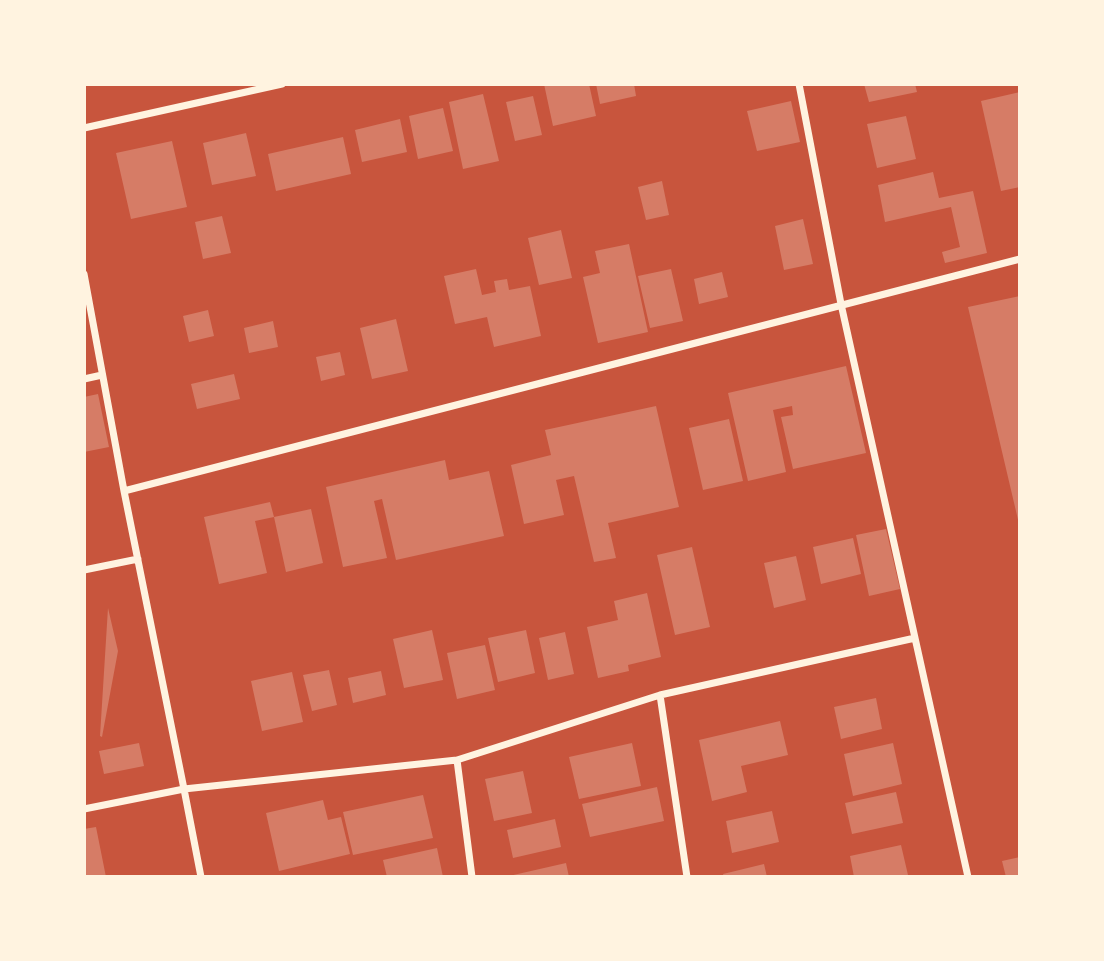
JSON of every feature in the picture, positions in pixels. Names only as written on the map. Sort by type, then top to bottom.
[{"type":"street","points":[[84,128],[282,84]]},
{"type":"street","points":[[799,84],[841,304],[968,877]]},
{"type":"street","points":[[124,491],[1020,258]]},
{"type":"street","points":[[84,274],[201,877]]},
{"type":"street","points":[[84,379],[102,375]]},
{"type":"street","points":[[84,570],[138,559]]},
{"type":"street","points":[[84,809],[184,789],[457,760],[660,695],[915,638]]},
{"type":"street","points":[[660,695],[688,877]]},
{"type":"street","points":[[457,760],[472,877]]},
{"type":"building","points":[[544,84],[589,84],[596,116],[553,126]]},
{"type":"building","points":[[596,84],[634,84],[636,96],[600,104]]},
{"type":"building","points":[[864,84],[915,84],[917,92],[869,102]]},
{"type":"building","points":[[1020,92],[1020,187],[1001,191],[981,101]]},
{"type":"building","points":[[483,94],[499,161],[463,169],[449,102]]},
{"type":"building","points":[[533,96],[542,135],[515,141],[506,102]]},
{"type":"building","points":[[791,101],[800,142],[757,151],[747,111]]},
{"type":"building","points":[[443,108],[453,151],[418,159],[409,116]]},
{"type":"building","points":[[906,116],[916,159],[877,168],[867,124]]},
{"type":"building","points":[[400,119],[407,152],[362,162],[355,130]]},
{"type":"building","points":[[246,133],[256,176],[212,185],[203,143]]},
{"type":"building","points":[[343,137],[351,174],[276,191],[268,154]]},
{"type":"building","points":[[172,141],[187,207],[131,219],[116,153]]},
{"type":"building","points":[[933,172],[939,198],[973,191],[987,253],[945,263],[942,252],[960,247],[951,207],[885,222],[878,185]]},
{"type":"building","points":[[662,181],[669,215],[646,220],[638,187]]},
{"type":"building","points":[[222,216],[231,253],[203,259],[195,222]]},
{"type":"building","points":[[803,219],[813,264],[784,270],[775,226]]},
{"type":"building","points":[[561,230],[572,278],[539,285],[528,238]]},
{"type":"building","points":[[629,244],[648,332],[598,343],[583,277],[600,273],[595,251]]},
{"type":"building","points":[[476,269],[482,295],[496,292],[494,281],[507,279],[509,290],[530,286],[541,336],[494,347],[487,317],[455,324],[444,276]]},
{"type":"building","points":[[671,269],[683,321],[650,328],[638,276]]},
{"type":"building","points":[[722,272],[728,297],[699,304],[694,279]]},
{"type":"building","points":[[1020,296],[1020,524],[1019,524],[968,307]]},
{"type":"building","points":[[208,310],[214,336],[189,342],[183,316]]},
{"type":"building","points":[[396,319],[408,371],[372,379],[360,328]]},
{"type":"building","points":[[273,321],[278,347],[249,353],[244,328]]},
{"type":"building","points":[[340,352],[345,375],[321,381],[316,357]]},
{"type":"building","points":[[846,366],[866,453],[793,469],[781,417],[793,415],[792,406],[773,410],[786,472],[748,481],[728,393]]},
{"type":"building","points":[[234,374],[240,399],[197,409],[191,384]]},
{"type":"building","points":[[98,394],[109,447],[84,452],[84,397]]},
{"type":"building","points":[[656,406],[679,507],[608,523],[616,558],[594,562],[574,476],[556,480],[564,515],[524,524],[511,465],[551,455],[545,430]]},
{"type":"building","points":[[729,419],[743,481],[703,490],[689,428]]},
{"type":"building","points":[[445,460],[449,480],[489,471],[504,536],[396,560],[382,499],[374,501],[387,558],[343,567],[326,487]]},
{"type":"building","points":[[270,502],[274,517],[255,521],[267,573],[219,584],[204,517]]},
{"type":"building","points":[[311,509],[323,563],[286,572],[274,517]]},
{"type":"building","points":[[886,529],[900,589],[869,596],[856,535]]},
{"type":"building","points":[[853,538],[861,574],[821,584],[813,547]]},
{"type":"building","points":[[692,547],[710,627],[675,635],[657,555]]},
{"type":"building","points":[[796,556],[806,600],[774,608],[764,563]]},
{"type":"building","points":[[647,593],[661,657],[628,665],[629,671],[598,678],[587,627],[618,620],[614,601]]},
{"type":"building","points":[[108,608],[118,651],[102,737],[100,736]]},
{"type":"building","points":[[432,630],[443,680],[404,688],[393,639]]},
{"type":"building","points":[[526,630],[535,673],[498,682],[488,638]]},
{"type":"building","points":[[565,632],[574,674],[548,680],[539,638]]},
{"type":"building","points":[[485,645],[495,690],[457,699],[447,653]]},
{"type":"building","points":[[329,670],[337,705],[312,711],[303,675]]},
{"type":"building","points":[[381,671],[386,695],[353,703],[348,678]]},
{"type":"building","points":[[292,672],[303,722],[262,731],[251,681]]},
{"type":"building","points":[[876,698],[882,729],[841,739],[834,707]]},
{"type":"building","points":[[780,721],[788,755],[741,766],[747,792],[712,801],[699,740]]},
{"type":"building","points":[[139,743],[144,766],[104,774],[99,751]]},
{"type":"building","points":[[632,743],[641,786],[579,799],[569,757]]},
{"type":"building","points":[[893,743],[902,784],[853,796],[844,754]]},
{"type":"building","points":[[523,771],[532,813],[494,821],[485,779]]},
{"type":"building","points":[[657,787],[664,821],[590,837],[582,804]]},
{"type":"building","points":[[896,792],[903,823],[852,834],[845,803]]},
{"type":"building","points":[[423,795],[433,838],[353,855],[343,812]]},
{"type":"building","points":[[323,800],[328,820],[341,817],[350,854],[279,871],[266,813]]},
{"type":"building","points":[[772,811],[779,842],[732,853],[726,821]]},
{"type":"building","points":[[555,819],[561,847],[513,858],[507,830]]},
{"type":"building","points":[[96,827],[106,877],[84,877],[84,829]]},
{"type":"building","points":[[901,845],[908,875],[854,877],[850,856]]},
{"type":"building","points":[[437,848],[443,877],[387,877],[383,860]]},
{"type":"building","points":[[1020,857],[1020,877],[1006,877],[1002,861]]},
{"type":"building","points":[[566,863],[569,877],[509,877],[509,876]]},
{"type":"building","points":[[764,864],[767,877],[724,877],[723,874]]}]
